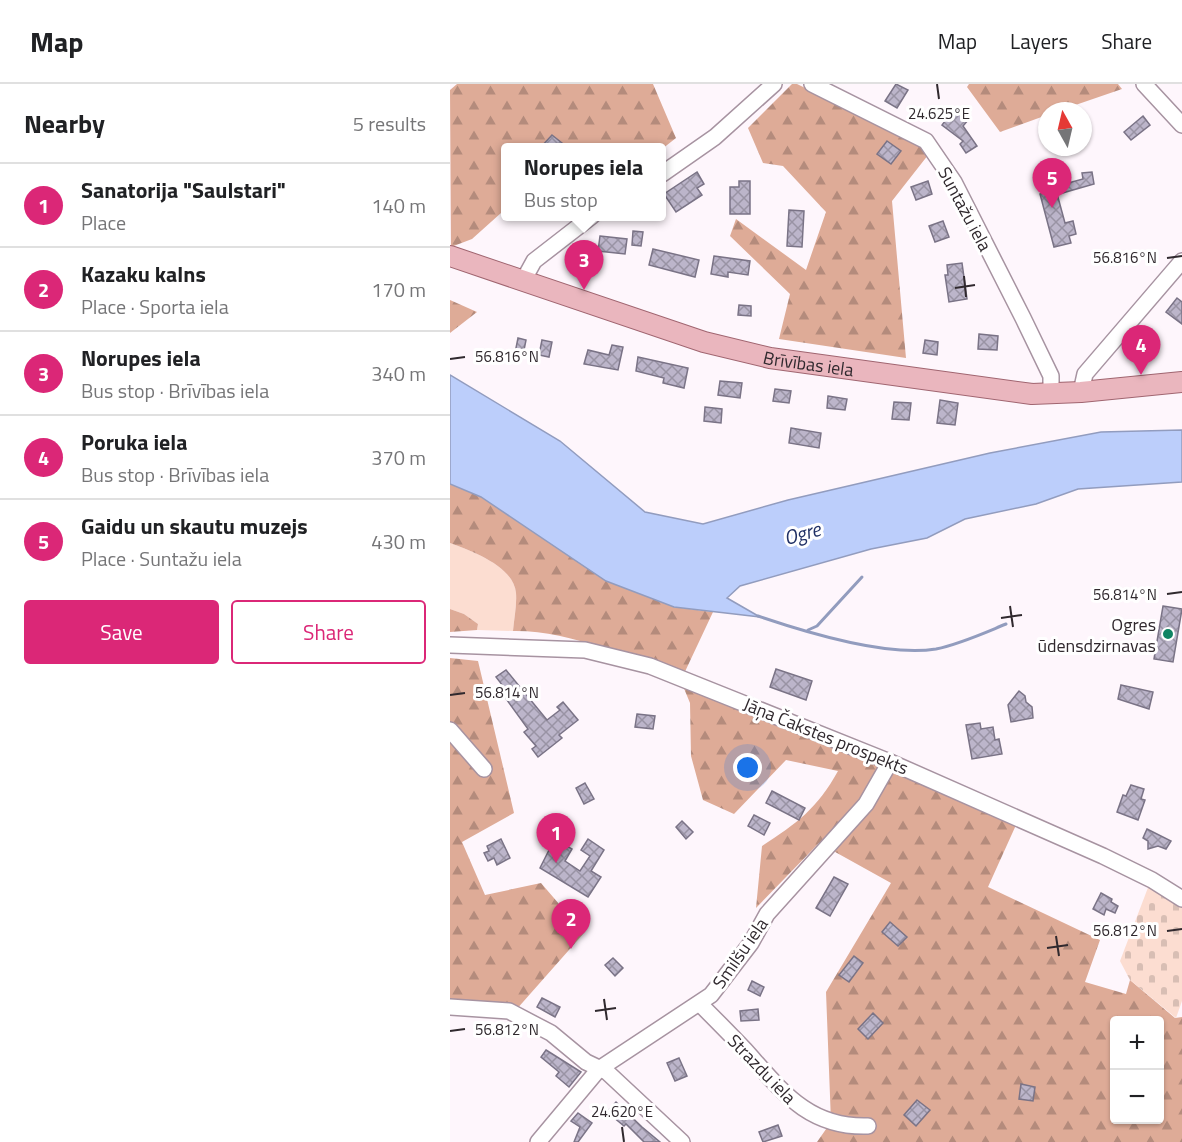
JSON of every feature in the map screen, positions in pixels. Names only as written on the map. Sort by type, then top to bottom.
[{"type":"main road","name":"Brīvības iela","points":[[450,256],[739,352],[1011,391],[1051,394],[1182,382]]},
{"type":"street","points":[[666,171],[715,137],[774,84]]},
{"type":"street","name":"Suntažu iela","points":[[812,84],[926,141],[954,182],[1023,318],[1051,376],[1051,394]]},
{"type":"street","points":[[1144,84],[1182,125]]},
{"type":"street","points":[[523,281],[534,261],[586,221]]},
{"type":"street","points":[[1081,392],[1085,374],[1182,261]]},
{"type":"street","name":"Jāņa Čakstes prospekts","points":[[450,645],[550,648],[621,657],[692,682],[890,762],[1103,856],[1152,879],[1182,899]]},
{"type":"street","points":[[450,729],[484,769]]},
{"type":"street","name":"Smilšu iela","points":[[538,1142],[599,1069],[711,995],[746,951],[767,914],[866,804],[890,762]]},
{"type":"street","name":"Strazdu iela","points":[[700,1004],[778,1090],[800,1108],[839,1124],[868,1126]]},
{"type":"street","points":[[450,1007],[509,1011],[551,1033],[586,1062],[607,1072],[682,1142]]},
{"type":"green space","points":[[457,84],[653,84],[676,138],[666,146],[666,143],[501,143],[501,213],[472,239],[451,247],[450,90]]},
{"type":"green space","points":[[792,84],[797,84],[932,150],[892,201],[906,358],[779,339],[790,294],[730,236],[736,219],[806,270],[826,212],[783,166],[763,163],[748,128]]},
{"type":"green space","points":[[969,84],[1118,84],[1122,89],[1084,102],[1038,102],[1038,118],[1000,132],[967,87]]},
{"type":"green space","points":[[450,300],[477,312],[450,333]]},
{"type":"green space","points":[[450,484],[481,497],[674,607],[713,612],[682,678],[578,640],[557,635],[513,631],[516,593],[508,575],[490,561],[450,543]]},
{"type":"green space","points":[[450,543],[490,561],[508,575],[516,593],[513,631],[477,630],[478,624],[464,614],[450,609]]},
{"type":"green space","points":[[450,609],[464,614],[478,624],[477,630],[450,632]]},
{"type":"green space","points":[[450,658],[478,661],[514,813],[462,842],[485,895],[541,883],[584,933],[508,1019],[450,1011]]},
{"type":"green space","points":[[683,686],[887,769],[1016,825],[988,887],[1100,940],[1085,982],[1126,994],[1130,980],[1175,1018],[1182,1017],[1182,1142],[817,1142],[831,1122],[826,992],[891,883],[819,843],[756,908],[762,846],[805,814],[822,796],[838,771],[786,760],[734,814],[703,800],[691,756],[690,703]]},
{"type":"green space","points":[[1149,885],[1182,907],[1182,1001],[1176,1018],[1130,980],[1120,961]]},
{"type":"water","name":"Ogre","points":[[450,375],[560,441],[645,512],[703,524],[788,500],[990,453],[1101,432],[1182,430],[1182,482],[1078,489],[1036,504],[965,519],[927,538],[871,549],[740,586],[727,598],[760,617],[674,607],[606,581],[481,497],[450,484]]},
{"type":"building","points":[[896,84],[908,90],[897,108],[885,101]]},
{"type":"building","points":[[954,109],[968,120],[963,126],[977,146],[966,153],[960,144],[963,141],[942,125]]},
{"type":"building","points":[[1143,116],[1150,125],[1131,140],[1124,132]]},
{"type":"building","points":[[552,135],[562,143],[545,143]]},
{"type":"building","points":[[887,141],[901,151],[891,164],[877,154]]},
{"type":"building","points":[[697,172],[704,184],[697,188],[702,195],[676,212],[666,197],[666,193]]},
{"type":"building","points":[[1092,172],[1094,184],[1059,194],[1057,186],[1083,179],[1082,173]]},
{"type":"building","points":[[739,181],[750,181],[750,214],[730,214],[730,187],[739,187]]},
{"type":"building","points":[[928,181],[932,194],[916,200],[911,187]]},
{"type":"building","points":[[1056,190],[1065,223],[1073,221],[1076,234],[1069,236],[1071,243],[1054,247],[1040,194]]},
{"type":"building","points":[[789,210],[804,211],[802,247],[787,246]]},
{"type":"building","points":[[943,221],[949,237],[935,242],[929,226]]},
{"type":"building","points":[[633,231],[643,232],[641,246],[632,245]]},
{"type":"building","points":[[600,236],[627,239],[625,254],[598,251]]},
{"type":"building","points":[[653,249],[699,260],[695,277],[649,265]]},
{"type":"building","points":[[714,256],[750,261],[748,275],[728,272],[728,277],[711,274]]},
{"type":"building","points":[[962,263],[967,299],[949,302],[945,275],[948,275],[947,265]]},
{"type":"building","points":[[1177,298],[1182,302],[1182,324],[1166,312]]},
{"type":"building","points":[[739,305],[751,306],[751,316],[738,315]]},
{"type":"building","points":[[979,334],[998,336],[997,350],[978,349]]},
{"type":"building","points":[[518,338],[526,340],[523,355],[515,353]]},
{"type":"building","points":[[542,340],[552,342],[549,357],[539,355]]},
{"type":"building","points":[[925,340],[938,342],[937,355],[923,353]]},
{"type":"building","points":[[612,345],[623,347],[618,370],[584,364],[588,350],[609,355]]},
{"type":"building","points":[[638,357],[688,368],[684,388],[663,383],[664,378],[636,371]]},
{"type":"building","points":[[720,381],[742,383],[740,398],[718,395]]},
{"type":"building","points":[[775,389],[791,391],[789,403],[773,401]]},
{"type":"building","points":[[828,396],[847,399],[845,410],[827,408]]},
{"type":"building","points":[[940,400],[958,403],[955,425],[937,423]]},
{"type":"building","points":[[894,402],[911,403],[909,420],[892,419]]},
{"type":"building","points":[[705,407],[722,409],[721,423],[704,421]]},
{"type":"building","points":[[791,428],[821,433],[819,448],[789,443]]},
{"type":"building","name":"Ogres ūdensdzirnavas","points":[[1163,606],[1182,609],[1173,662],[1154,659]]},
{"type":"building","points":[[776,669],[812,681],[806,700],[770,687]]},
{"type":"building","points":[[506,670],[547,720],[560,710],[557,707],[563,702],[578,720],[559,735],[562,738],[538,757],[532,749],[536,746],[524,732],[528,729],[499,689],[503,686],[496,677]]},
{"type":"building","points":[[1121,685],[1153,692],[1149,709],[1118,699]]},
{"type":"building","points":[[1019,691],[1032,707],[1033,718],[1011,722],[1008,705]]},
{"type":"building","points":[[637,714],[655,716],[653,729],[635,727]]},
{"type":"building","points":[[980,723],[981,729],[993,727],[995,740],[999,739],[1002,754],[972,759],[966,725]]},
{"type":"building","points":[[585,783],[594,799],[584,804],[576,788]]},
{"type":"building","points":[[1131,785],[1144,789],[1141,799],[1145,800],[1138,820],[1117,812],[1123,795],[1126,796]]},
{"type":"building","points":[[772,791],[805,808],[799,820],[766,803]]},
{"type":"building","points":[[754,815],[770,823],[764,835],[748,826]]},
{"type":"building","points":[[682,821],[693,832],[686,839],[676,827]]},
{"type":"building","points":[[1147,829],[1171,841],[1166,849],[1158,846],[1148,849],[1148,841],[1143,838]]},
{"type":"building","points":[[551,831],[561,837],[558,841],[572,849],[565,861],[580,871],[590,856],[581,850],[588,839],[604,850],[591,871],[601,877],[588,897],[540,868],[550,848],[543,844]]},
{"type":"building","points":[[501,839],[510,858],[497,865],[494,858],[488,861],[484,853],[489,851],[487,846]]},
{"type":"building","points":[[834,877],[848,884],[830,916],[816,908]]},
{"type":"building","points":[[1101,893],[1112,899],[1111,902],[1118,906],[1115,913],[1106,909],[1104,915],[1093,909]]},
{"type":"building","points":[[890,922],[907,937],[898,946],[882,932]]},
{"type":"building","points":[[854,956],[863,963],[849,982],[839,975]]},
{"type":"building","points":[[613,958],[623,968],[615,976],[605,965]]},
{"type":"building","points":[[752,981],[764,987],[760,996],[748,990]]},
{"type":"building","points":[[542,998],[560,1007],[555,1017],[537,1007]]},
{"type":"building","points":[[758,1009],[759,1020],[741,1021],[740,1011]]},
{"type":"building","points":[[873,1013],[883,1023],[868,1039],[858,1029]]},
{"type":"building","points":[[546,1050],[581,1072],[569,1087],[556,1076],[559,1072],[541,1057]]},
{"type":"building","points":[[679,1058],[687,1076],[675,1081],[667,1063]]},
{"type":"building","points":[[1021,1084],[1035,1087],[1033,1101],[1019,1099]]},
{"type":"building","points":[[917,1100],[930,1110],[916,1126],[904,1115]]},
{"type":"building","points":[[616,1102],[660,1142],[644,1142],[626,1124],[624,1126],[607,1112]]},
{"type":"building","points":[[578,1113],[592,1123],[578,1142],[574,1142],[580,1127],[571,1121]]},
{"type":"building","points":[[778,1125],[782,1136],[763,1142],[759,1132]]},
{"type":"waterway","points":[[808,630],[817,626],[862,577]]},
{"type":"waterway","points":[[758,616],[846,642],[916,651],[954,644],[1006,624]]},
{"type":"place","name":"Gaidu un skautu muzejs","points":[[1052,208]]},
{"type":"place","name":"Norupes iela","points":[[584,290]]},
{"type":"place","name":"Poruka iela","points":[[1141,375]]},
{"type":"place","name":"Ogres ūdensdzirnavas","points":[[1168,634]]},
{"type":"place","name":"Sanatorija \"Saulstari\"","points":[[556,863]]},
{"type":"place","name":"Kazaku kalns","points":[[571,949]]}]
